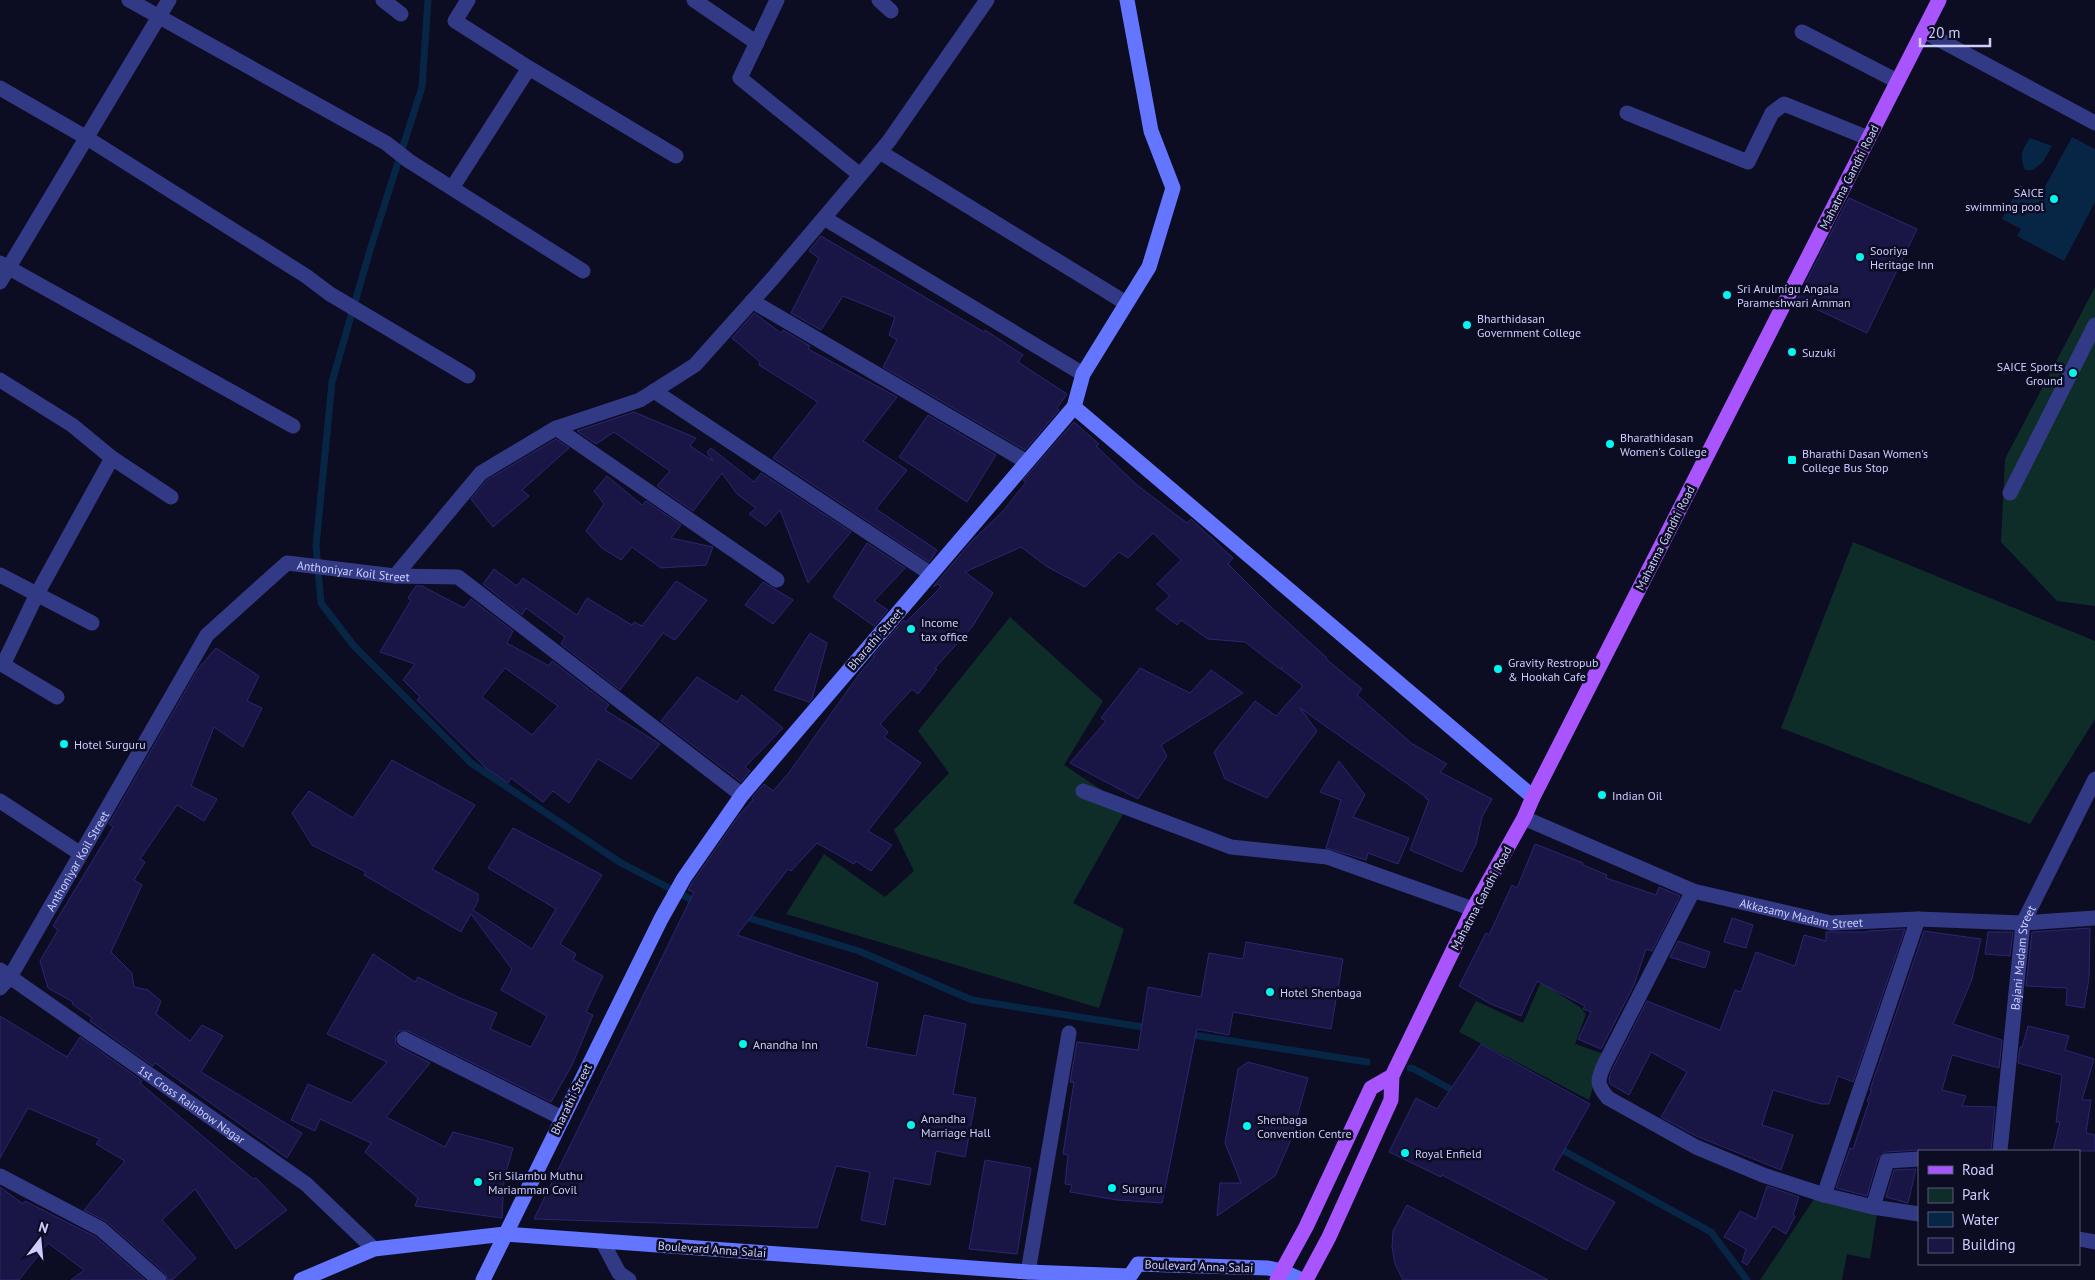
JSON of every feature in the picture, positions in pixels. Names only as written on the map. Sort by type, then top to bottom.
[{"type":"main road","name":"Mahatma Gandhi Road","points":[[1306,1280],[1330,1237],[1391,1100],[1392,1076],[1473,909],[1524,818],[1938,0]]},
{"type":"main road","points":[[1279,1275],[1306,1227],[1371,1088],[1392,1076]]},
{"type":"street","points":[[129,0],[386,143],[409,161],[583,270]]},
{"type":"street","points":[[0,282],[4,265],[87,138],[169,0]]},
{"type":"street","points":[[383,0],[401,14]]},
{"type":"street","points":[[468,0],[455,21],[529,68],[676,156]]},
{"type":"street","points":[[694,0],[757,43]]},
{"type":"street","points":[[778,0],[740,78],[860,175]]},
{"type":"street","points":[[879,0],[891,11]]},
{"type":"street","points":[[396,576],[481,473],[556,428],[640,400],[695,365],[880,152],[987,0]]},
{"type":"street","points":[[1127,0],[1151,131],[1173,188],[1149,267],[1083,374],[1074,407],[1533,797]]},
{"type":"street","points":[[1923,31],[2095,123]]},
{"type":"street","points":[[1802,32],[1897,81]]},
{"type":"street","points":[[452,188],[529,68]]},
{"type":"street","points":[[0,88],[87,138],[297,270],[330,294],[468,376]]},
{"type":"street","points":[[1627,113],[1748,162],[1772,113],[1784,104],[1868,138]]},
{"type":"street","points":[[880,152],[1126,303]]},
{"type":"street","points":[[824,218],[1083,374]]},
{"type":"street","points":[[4,265],[293,426]]},
{"type":"street","points":[[752,301],[1027,462]]},
{"type":"street","points":[[2010,493],[2095,325]]},
{"type":"street","points":[[0,380],[72,425],[112,458],[171,497]]},
{"type":"street","points":[[654,391],[931,574]]},
{"type":"street","name":"Bharathi Street","points":[[483,1280],[661,919],[684,878],[742,795],[1074,407]]},
{"type":"street","points":[[556,428],[776,580]]},
{"type":"street","points":[[57,697],[1,664],[37,594],[112,458]]},
{"type":"street","name":"Anthoniyar Koil Street","points":[[3,978],[81,854],[207,635],[287,563],[396,576],[458,577],[742,795]]},
{"type":"street","points":[[0,575],[92,623]]},
{"type":"street","name":"Bajani Madam Street","points":[[2000,1150],[2023,923],[2095,779]]},
{"type":"street","points":[[1083,790],[1232,847],[1326,857],[1473,909]]},
{"type":"street","points":[[0,801],[81,854]]},
{"type":"street","name":"Akkasamy Madam Street","points":[[1524,818],[1693,891],[1831,923],[1918,919],[2023,923],[2095,918]]},
{"type":"street","points":[[1693,891],[1598,1077],[1599,1088],[1608,1098],[1696,1147],[1763,1175],[1824,1196],[1873,1207],[1918,1214]]},
{"type":"street","points":[[1824,1196],[1918,919]]},
{"type":"street","name":"1st Cross Rainbow Nagar","points":[[3,978],[306,1184],[374,1249]]},
{"type":"street","points":[[1028,1272],[1069,1033]]},
{"type":"street","points":[[404,1039],[562,1118]]},
{"type":"street","points":[[1873,1207],[1887,1161],[1918,1159]]},
{"type":"street","points":[[0,1176],[101,1228],[159,1280]]},
{"type":"street","name":"Boulevard Anna Salai","points":[[301,1280],[374,1249],[505,1234],[1131,1278],[1138,1264],[1268,1268],[1279,1275],[1302,1280]]},
{"type":"street","points":[[2080,1239],[2095,1242]]},
{"type":"street","points":[[602,1241],[619,1273],[629,1280]]},
{"type":"green space","name":"SAICE Sports Ground","points":[[2095,287],[2095,606],[2057,601],[2001,542],[2005,459]]},
{"type":"green space","points":[[1853,542],[2095,641],[2095,719],[2030,824],[1781,728]]},
{"type":"green space","points":[[1010,617],[1103,701],[1064,765],[1127,807],[1073,903],[1124,929],[1099,1008],[786,914],[824,854],[885,897],[914,871],[894,830],[949,773],[918,731]]},
{"type":"green space","points":[[1541,982],[1581,1008],[1586,1014],[1575,1044],[1604,1054],[1589,1100],[1459,1032],[1476,1001],[1523,1023]]},
{"type":"green space","points":[[1814,1199],[1877,1214],[1870,1259],[1847,1254],[1842,1280],[1760,1280]]},
{"type":"water","name":"SAICE swimming pool","points":[[2072,137],[2095,149],[2095,202],[2064,261],[2017,236],[2021,229],[2002,219],[2020,185],[2040,196]]},
{"type":"water","points":[[2030,138],[2052,146],[2043,162],[2033,170],[2025,170],[2022,153]]},
{"type":"building","name":"Sooriya Heritage Inn","points":[[1849,198],[1917,229],[1867,333],[1797,300]]},
{"type":"building","points":[[821,236],[984,332],[985,330],[1023,355],[1018,362],[1067,394],[1057,408],[1059,410],[1025,450],[883,367],[897,340],[889,335],[895,317],[843,296],[821,330],[791,313],[819,258],[809,251]]},
{"type":"building","points":[[754,313],[781,333],[783,330],[810,346],[808,349],[897,397],[863,441],[907,470],[876,509],[937,550],[929,562],[773,458],[818,402],[759,365],[760,362],[732,338]]},
{"type":"building","points":[[634,412],[696,438],[690,446],[713,461],[707,452],[711,448],[754,482],[761,473],[851,532],[808,583],[780,510],[766,526],[749,514],[756,508],[737,494],[722,473],[693,511],[657,486],[670,471],[614,432],[596,444],[577,431]]},
{"type":"building","points":[[928,415],[996,455],[967,502],[899,457]]},
{"type":"building","points":[[1074,422],[1099,444],[1096,446],[1137,485],[1187,523],[1191,519],[1233,558],[1228,564],[1326,659],[1362,689],[1357,695],[1411,743],[1447,764],[1440,772],[1492,799],[1482,817],[1476,844],[1462,872],[1410,850],[1429,800],[1300,708],[1317,731],[1267,798],[1225,779],[1214,752],[1255,701],[1276,716],[1303,686],[1281,669],[1283,667],[1280,669],[1245,642],[1208,639],[1181,620],[1177,625],[1156,609],[1170,596],[1157,584],[1181,560],[1153,533],[1128,558],[1119,552],[1085,587],[1046,566],[1021,547],[965,572],[993,593],[972,627],[935,668],[937,669],[918,694],[912,689],[880,724],[888,732],[884,737],[921,763],[868,831],[892,845],[871,871],[856,861],[854,864],[817,843],[791,871],[788,869],[737,935],[878,983],[866,1047],[916,1056],[924,1015],[966,1024],[953,1094],[976,1098],[965,1157],[936,1151],[930,1185],[894,1178],[885,1225],[861,1220],[870,1172],[836,1166],[817,1228],[534,1219],[694,892],[688,890],[692,883],[740,814],[753,800],[752,798],[764,784],[773,791],[788,774],[873,656],[904,620],[906,622],[941,587],[938,584],[933,587],[971,542],[1004,510],[1026,482],[1023,480]]},
{"type":"building","points":[[556,439],[569,448],[522,490],[529,496],[493,527],[471,499],[487,480]]},
{"type":"building","points":[[607,476],[642,505],[646,501],[681,525],[671,538],[713,547],[706,565],[661,568],[632,547],[621,560],[602,548],[586,531],[604,504],[594,491]]},
{"type":"building","points":[[867,543],[905,568],[874,601],[888,610],[874,626],[833,597]]},
{"type":"building","points":[[494,569],[517,586],[523,578],[577,615],[587,598],[632,625],[634,622],[642,626],[676,581],[707,600],[675,640],[663,633],[620,690],[561,644],[565,637],[526,608],[522,615],[483,584]]},
{"type":"building","points":[[763,582],[793,600],[773,624],[745,605]]},
{"type":"building","points":[[416,586],[422,586],[464,608],[471,599],[513,631],[507,643],[549,666],[552,661],[609,705],[605,710],[660,744],[631,779],[598,759],[569,803],[553,791],[543,802],[511,778],[508,783],[487,769],[417,700],[420,697],[403,680],[415,664],[380,652],[411,600],[408,598]],"holes":[[[505,668],[558,706],[532,735],[482,697]]]},
{"type":"building","points":[[810,633],[827,643],[812,699],[809,702],[774,690]]},
{"type":"building","points":[[216,648],[259,676],[247,701],[262,708],[243,747],[214,727],[191,786],[217,799],[204,821],[177,805],[140,859],[145,862],[134,880],[142,885],[111,952],[132,973],[134,987],[148,990],[161,1001],[156,1014],[190,1041],[202,1025],[223,1036],[201,1072],[302,1133],[287,1158],[155,1063],[153,1066],[90,1021],[92,1018],[72,1004],[73,1002],[48,988],[40,961],[58,930],[53,926],[113,827],[109,824],[198,669]]},
{"type":"building","points":[[1140,668],[1190,693],[1211,670],[1243,693],[1161,745],[1167,756],[1138,799],[1070,763],[1106,721],[1101,718]]},
{"type":"building","points":[[697,677],[737,702],[742,695],[783,728],[745,767],[750,771],[741,782],[661,721]]},
{"type":"building","points":[[392,760],[475,805],[432,869],[478,894],[478,901],[473,910],[532,949],[556,909],[488,868],[513,828],[602,875],[560,944],[576,954],[573,960],[603,976],[586,1012],[593,1015],[572,1065],[551,1102],[408,1031],[399,1031],[395,1035],[396,1044],[399,1047],[430,1063],[386,1117],[445,1147],[453,1132],[513,1148],[504,1179],[502,1218],[415,1206],[418,1198],[365,1152],[371,1143],[320,1119],[315,1131],[291,1120],[308,1084],[351,1103],[387,1062],[327,1034],[373,954],[415,982],[418,977],[460,998],[497,1013],[490,1029],[531,1047],[547,1016],[501,990],[512,969],[471,914],[461,932],[364,875],[366,872],[312,845],[292,813],[309,791],[353,818]]},
{"type":"building","points":[[1339,761],[1365,795],[1353,817],[1409,838],[1398,864],[1368,853],[1366,860],[1326,848],[1341,800],[1320,792]]},
{"type":"building","points":[[1535,844],[1583,863],[1583,865],[1607,875],[1606,878],[1656,895],[1659,887],[1680,896],[1652,951],[1646,949],[1634,985],[1601,1049],[1578,1039],[1591,1012],[1583,1009],[1585,1006],[1537,981],[1521,1016],[1491,1004],[1459,986],[1486,933],[1489,935],[1512,885],[1517,888]]},
{"type":"building","points":[[1732,918],[1753,925],[1746,948],[1724,942]]},
{"type":"building","points":[[2090,928],[2089,978],[2084,1008],[2066,1005],[2067,988],[2026,986],[2032,932]]},
{"type":"building","points":[[1905,929],[1853,1082],[1838,1076],[1829,1104],[1821,1104],[1773,1090],[1762,1125],[1793,1135],[1781,1170],[1696,1136],[1661,1117],[1687,1072],[1651,1052],[1629,1095],[1610,1084],[1611,1072],[1647,1001],[1720,1030],[1735,990],[1741,992],[1756,952],[1795,966],[1804,935],[1826,941],[1826,932],[1867,932]]},
{"type":"building","points":[[1924,931],[1981,939],[1972,979],[1953,1024],[2002,1040],[1999,1068],[1952,1055],[1942,1090],[1966,1096],[1962,1106],[1995,1107],[1991,1150],[1886,1152],[1878,1158],[1867,1196],[1836,1188],[1850,1148],[1853,1149],[1869,1102],[1867,1101],[1872,1090],[1870,1090]]},
{"type":"building","points":[[1988,932],[2013,932],[2010,956],[1985,954]]},
{"type":"building","points":[[1678,941],[1710,952],[1705,968],[1670,957]]},
{"type":"building","points":[[1246,942],[1343,959],[1331,1029],[1233,1012],[1229,1035],[1197,1029],[1162,1203],[1117,1200],[1070,1192],[1072,1185],[1065,1184],[1068,1155],[1063,1154],[1074,1082],[1070,1082],[1077,1042],[1138,1050],[1148,987],[1201,997],[1209,953],[1243,959]]},
{"type":"building","points":[[0,1016],[67,1057],[80,1037],[142,1081],[140,1083],[253,1179],[256,1178],[287,1210],[236,1249],[195,1189],[162,1220],[196,1258],[172,1280],[168,1280],[165,1273],[107,1222],[84,1210],[125,1161],[96,1144],[100,1139],[28,1108],[0,1158]]},
{"type":"building","points":[[2028,1026],[2069,1036],[2065,1050],[2094,1059],[2082,1100],[2091,1100],[2086,1133],[2095,1135],[2095,1151],[2053,1150],[2060,1122],[2056,1122],[2062,1075],[2018,1063],[2020,1047],[2022,1047]]},
{"type":"building","points":[[1481,1044],[1590,1104],[1553,1170],[1615,1202],[1586,1250],[1442,1175],[1441,1177],[1389,1152],[1416,1098],[1437,1109]]},
{"type":"building","name":"Shenbaga Convention Centre","points":[[1248,1062],[1308,1078],[1290,1142],[1275,1176],[1217,1216],[1220,1183],[1241,1183],[1225,1143],[1238,1069]]},
{"type":"building","points":[[985,1160],[1031,1168],[1017,1254],[969,1249]]},
{"type":"building","points":[[1916,1169],[1908,1203],[1886,1197],[1894,1170]]},
{"type":"building","points":[[1767,1186],[1799,1197],[1793,1215],[1795,1216],[1786,1234],[1773,1226],[1747,1265],[1742,1262],[1746,1249],[1724,1237],[1740,1211],[1756,1219]]},
{"type":"building","points":[[0,1187],[23,1204],[25,1201],[96,1237],[145,1280],[71,1280],[84,1270],[48,1243],[19,1280],[0,1280]]},
{"type":"building","points":[[1407,1205],[1548,1280],[1403,1280],[1395,1264],[1392,1247],[1393,1231]]},
{"type":"waterway","points":[[428,0],[422,87],[370,250],[332,382],[316,546],[321,603],[354,646],[471,763],[621,863],[698,903]]},
{"type":"waterway","points":[[742,916],[859,951],[972,1000],[1149,1028]]},
{"type":"waterway","points":[[1187,1034],[1367,1062]]},
{"type":"waterway","points":[[1410,1068],[1458,1093]]},
{"type":"waterway","points":[[1557,1147],[1711,1232],[1747,1280]]},
{"type":"place","name":"SAICE swimming pool","points":[[2054,199]]},
{"type":"place","name":"Sooriya Heritage Inn","points":[[1860,257]]},
{"type":"place","name":"Sri Arulmigu Angala Parameshwari Amman","points":[[1727,295]]},
{"type":"place","name":"Bharthidasan Government College","points":[[1467,325]]},
{"type":"place","name":"Suzuki","points":[[1792,352]]},
{"type":"place","name":"SAICE Sports Ground","points":[[2073,373]]},
{"type":"place","name":"Bharathidasan Women's College","points":[[1610,444]]},
{"type":"place","name":"Bharathi Dasan Women's College Bus Stop","points":[[1792,460]]},
{"type":"place","name":"Income tax office","points":[[911,629]]},
{"type":"place","name":"Gravity Restropub & Hookah Cafe","points":[[1498,669]]},
{"type":"place","name":"Hotel Surguru","points":[[64,744]]},
{"type":"place","name":"Indian Oil","points":[[1602,795]]},
{"type":"place","name":"Hotel Shenbaga","points":[[1270,992]]},
{"type":"place","name":"Anandha Inn","points":[[743,1044]]},
{"type":"place","name":"Anandha Marriage Hall","points":[[911,1125]]},
{"type":"place","name":"Shenbaga Convention Centre","points":[[1247,1126]]},
{"type":"place","name":"Royal Enfield","points":[[1405,1153]]},
{"type":"place","name":"Sri Silambu Muthu Mariamman Covil","points":[[478,1182]]},
{"type":"place","name":"Surguru","points":[[1112,1188]]}]
